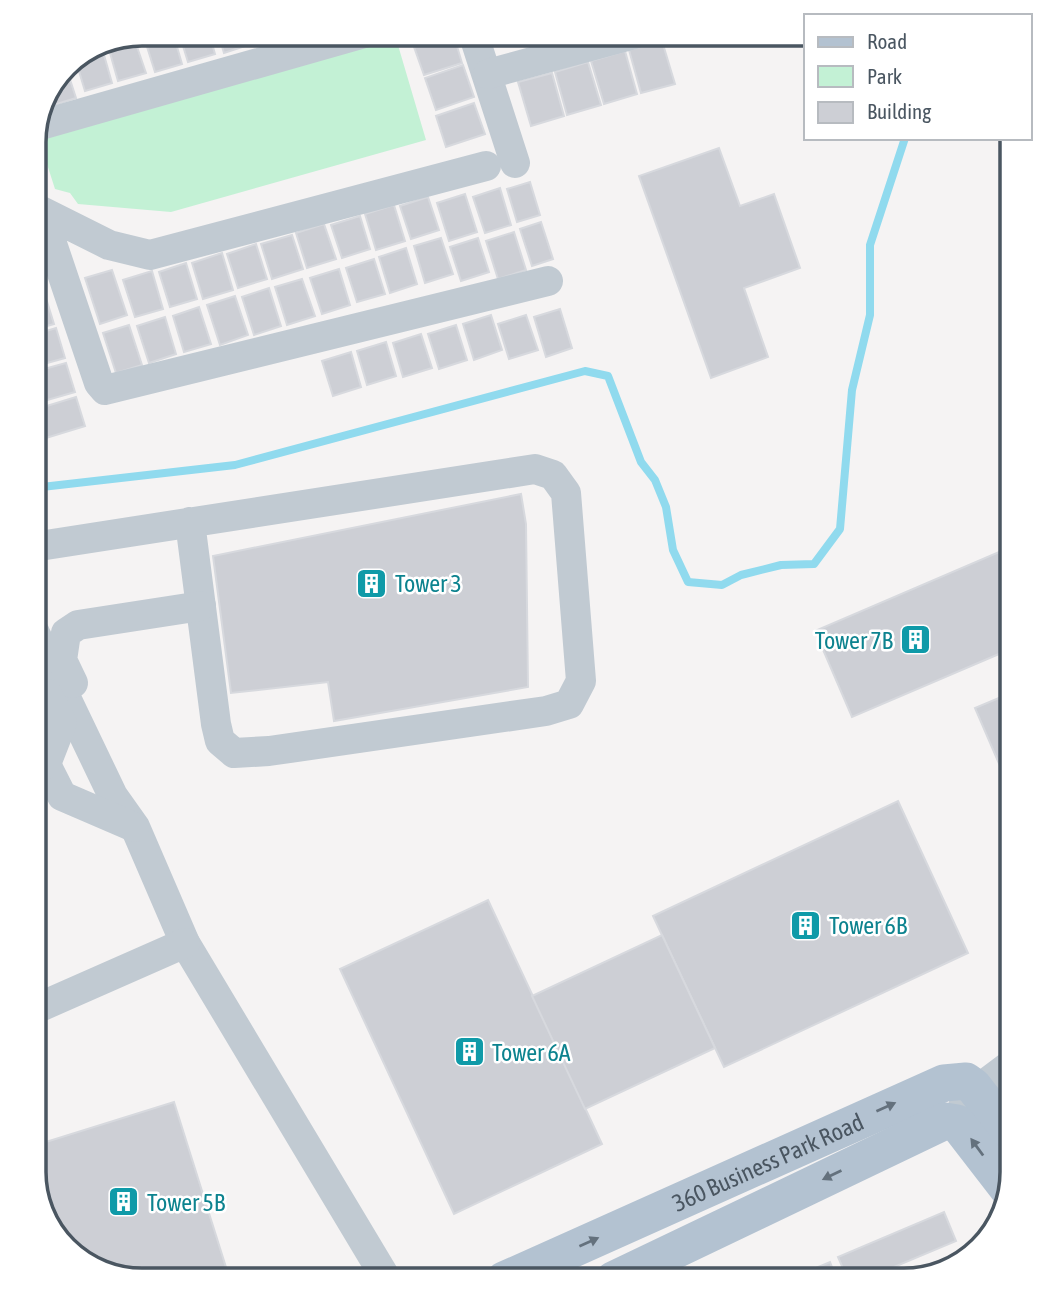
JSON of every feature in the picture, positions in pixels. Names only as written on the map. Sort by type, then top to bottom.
[{"type":"main road","name":"360 Business Park Road","points":[[531,1268],[919,1092],[959,1081],[966,1081],[977,1090]]},
{"type":"main road","points":[[977,1090],[1000,1120]]},
{"type":"main road","points":[[951,1120],[970,1136],[1000,1178]]},
{"type":"main road","name":"360 Business Park Road","points":[[638,1268],[951,1120]]},
{"type":"street","points":[[47,123],[321,45]]},
{"type":"street","points":[[46,209],[109,245],[150,255],[501,164],[488,74],[478,45]]},
{"type":"street","points":[[488,74],[592,46]]},
{"type":"street","points":[[46,232],[99,383],[105,390],[548,281]]},
{"type":"street","points":[[46,545],[190,522],[535,468],[553,475],[566,493],[581,681],[569,704],[546,711],[269,751],[234,753],[220,741],[216,723],[190,522]]},
{"type":"street","points":[[113,796],[117,777],[62,660],[66,633],[78,625],[201,606]]},
{"type":"street","points":[[46,656],[113,796],[135,827],[185,943],[380,1268]]},
{"type":"street","points":[[46,693],[62,723],[46,744]]},
{"type":"street","points":[[46,764],[62,796],[135,827]]},
{"type":"street","points":[[46,1004],[185,943]]},
{"type":"street","points":[[951,1120],[977,1090],[1000,1073]]},
{"type":"green space","points":[[359,45],[398,45],[426,140],[171,212],[78,204],[70,193],[55,189],[46,161],[46,134]]},
{"type":"building","points":[[137,45],[146,73],[118,81],[109,51]]},
{"type":"building","points":[[147,45],[176,45],[182,64],[155,72]]},
{"type":"building","points":[[183,45],[212,45],[215,54],[188,62]]},
{"type":"building","points":[[222,45],[248,45],[224,53]]},
{"type":"building","points":[[413,45],[457,45],[462,63],[424,75]]},
{"type":"building","points":[[645,46],[663,46],[675,84],[641,93],[629,50]]},
{"type":"building","points":[[625,51],[637,94],[604,104],[591,61]]},
{"type":"building","points":[[104,53],[112,83],[85,91],[78,69]]},
{"type":"building","points":[[588,62],[601,105],[567,115],[555,72]]},
{"type":"building","points":[[463,65],[474,97],[436,110],[425,78]]},
{"type":"building","points":[[552,73],[564,116],[531,126],[518,82]]},
{"type":"building","points":[[69,78],[76,98],[53,105]]},
{"type":"building","points":[[474,103],[485,134],[446,147],[436,116]]},
{"type":"building","points":[[719,148],[740,206],[774,194],[800,268],[744,288],[768,357],[711,378],[639,176]]},
{"type":"building","points":[[530,182],[540,215],[517,222],[507,189]]},
{"type":"building","points":[[500,188],[511,225],[485,233],[473,197]]},
{"type":"building","points":[[465,194],[477,232],[449,241],[437,203]]},
{"type":"building","points":[[428,197],[439,230],[411,239],[400,206]]},
{"type":"building","points":[[394,205],[405,241],[376,250],[365,214]]},
{"type":"building","points":[[360,216],[370,249],[342,258],[331,225]]},
{"type":"building","points":[[541,222],[553,259],[532,266],[520,229]]},
{"type":"building","points":[[324,224],[336,259],[307,268],[296,233]]},
{"type":"building","points":[[514,232],[526,270],[498,279],[486,241]]},
{"type":"building","points":[[292,235],[303,269],[272,279],[261,244]]},
{"type":"building","points":[[441,238],[453,274],[425,283],[414,246]]},
{"type":"building","points":[[478,238],[489,272],[461,281],[450,247]]},
{"type":"building","points":[[256,244],[267,279],[238,288],[227,254]]},
{"type":"building","points":[[406,248],[417,284],[390,293],[379,257]]},
{"type":"building","points":[[222,253],[233,290],[203,299],[192,263]]},
{"type":"building","points":[[374,259],[385,294],[357,302],[346,268]]},
{"type":"building","points":[[186,263],[197,299],[170,307],[159,272]]},
{"type":"building","points":[[339,269],[350,305],[322,314],[310,278]]},
{"type":"building","points":[[112,270],[127,315],[100,324],[85,278]]},
{"type":"building","points":[[152,271],[163,309],[135,317],[123,280]]},
{"type":"building","points":[[302,279],[315,316],[287,325],[275,287]]},
{"type":"building","points":[[269,288],[281,326],[254,335],[242,297]]},
{"type":"building","points":[[235,296],[248,335],[220,345],[207,305]]},
{"type":"building","points":[[46,298],[54,324],[46,326]]},
{"type":"building","points":[[199,307],[211,344],[184,352],[173,316]]},
{"type":"building","points":[[560,309],[572,348],[546,357],[534,317]]},
{"type":"building","points":[[491,315],[502,350],[474,360],[463,324]]},
{"type":"building","points":[[526,315],[538,350],[509,359],[498,324]]},
{"type":"building","points":[[165,317],[176,354],[149,363],[137,326]]},
{"type":"building","points":[[129,325],[142,365],[116,373],[103,333]]},
{"type":"building","points":[[456,325],[467,360],[439,369],[428,334]]},
{"type":"building","points":[[56,328],[65,358],[46,363],[46,331]]},
{"type":"building","points":[[421,334],[432,368],[403,377],[393,343]]},
{"type":"building","points":[[386,342],[396,376],[367,385],[357,351]]},
{"type":"building","points":[[351,352],[361,387],[333,396],[322,361]]},
{"type":"building","points":[[66,363],[75,392],[46,400],[46,368]]},
{"type":"building","points":[[76,397],[85,426],[46,438],[46,406]]},
{"type":"building","name":"Tower 3","points":[[521,494],[526,524],[528,687],[334,721],[328,682],[231,693],[213,556]]},
{"type":"building","name":"Tower 7B","points":[[1000,552],[1000,654],[852,717],[815,631]]},
{"type":"building","points":[[1000,697],[1000,766],[975,708]]},
{"type":"building","name":"Tower 6B","points":[[898,801],[968,953],[724,1067],[653,916]]},
{"type":"building","name":"Tower 6A","points":[[488,900],[602,1144],[454,1214],[340,969]]},
{"type":"building","points":[[662,935],[715,1048],[585,1109],[532,996]]},
{"type":"building","name":"Tower 5B","points":[[174,1102],[226,1268],[129,1267],[93,1255],[69,1235],[55,1214],[47,1191],[46,1142]]},
{"type":"building","points":[[944,1212],[956,1241],[892,1268],[843,1268],[838,1257]]},
{"type":"building","points":[[830,1262],[832,1268],[816,1268]]},
{"type":"waterway","points":[[46,487],[235,465],[585,371],[608,376],[641,462],[655,480],[666,507],[673,550],[688,582],[722,585],[741,575],[781,565],[814,564],[840,529],[852,390],[870,315],[870,245],[904,140]]},
{"type":"place","name":"Tower 3","points":[[372,583]]},
{"type":"place","name":"Tower 7B","points":[[916,640]]},
{"type":"place","name":"Tower 6B","points":[[806,925]]},
{"type":"place","name":"Tower 6A","points":[[469,1052]]},
{"type":"place","name":"Tower 5B","points":[[124,1202]]}]
